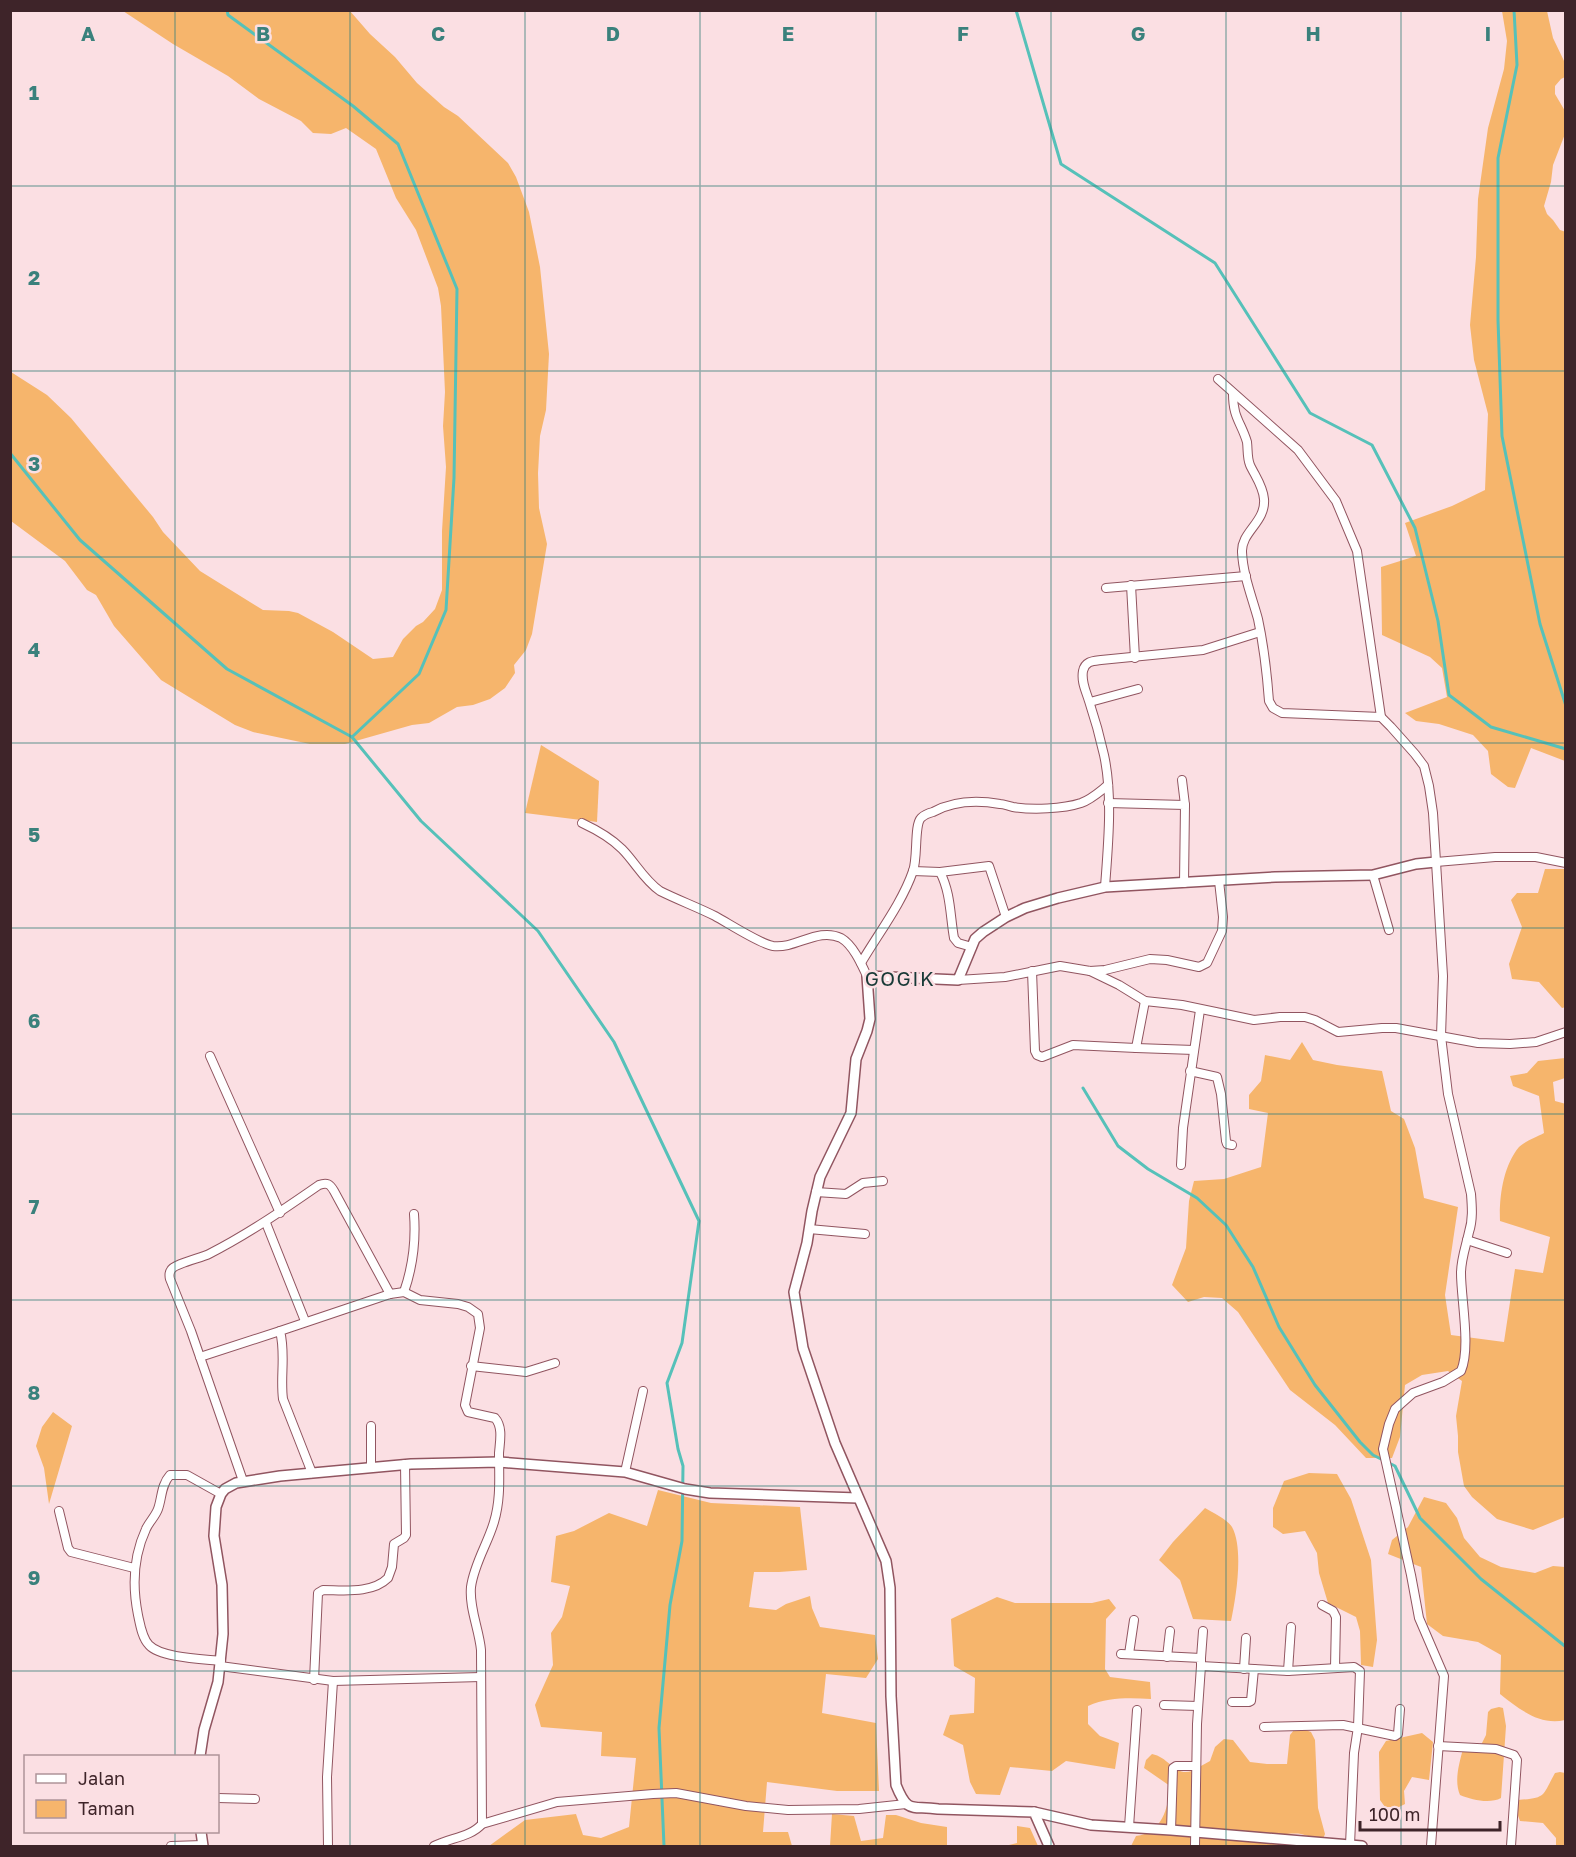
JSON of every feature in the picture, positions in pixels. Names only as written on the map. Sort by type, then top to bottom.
[{"type":"street","points":[[1218,379],[1298,450],[1336,501],[1357,551],[1381,717],[1424,766],[1432,804],[1443,976],[1441,1036],[1450,1103],[1471,1194],[1472,1217],[1463,1254],[1461,1274],[1464,1364],[1461,1371],[1443,1382],[1413,1393],[1395,1409],[1383,1449],[1419,1618],[1443,1676],[1431,1846]]},
{"type":"street","points":[[1233,394],[1233,407],[1246,442],[1249,462],[1264,496],[1263,514],[1246,537],[1242,550],[1265,656],[1269,701],[1276,712],[1381,717]]},
{"type":"street","points":[[1106,588],[1246,576]]},
{"type":"street","points":[[1131,585],[1135,657]]},
{"type":"street","points":[[1104,887],[1108,785],[1104,756],[1083,683],[1083,668],[1090,662],[1101,660],[1203,650],[1260,632]]},
{"type":"street","points":[[1090,702],[1138,689]]},
{"type":"street","points":[[1182,780],[1185,805],[1184,883]]},
{"type":"street","points":[[861,963],[903,893],[913,871],[917,856],[916,826],[920,819],[943,807],[965,802],[999,803],[1012,807],[1033,808],[1081,803],[1094,797],[1108,785]]},
{"type":"street","points":[[1108,803],[1185,805]]},
{"type":"street","points":[[582,823],[610,838],[660,891],[714,915],[768,945],[782,946],[823,935],[834,936],[848,944],[867,976],[870,1019],[856,1059],[851,1113],[825,1165],[816,1192],[794,1292],[803,1347],[835,1443],[883,1551],[888,1571],[896,1785],[906,1804],[912,1808],[1034,1812],[1091,1825],[1362,1846]]},
{"type":"street","points":[[958,980],[975,939],[1006,917],[1025,908],[1104,887],[1275,877],[1373,875],[1416,864],[1506,857],[1536,857],[1566,863]]},
{"type":"street","points":[[913,871],[940,872],[989,866],[1006,917]]},
{"type":"street","points":[[940,872],[946,882],[950,899],[954,938],[958,943],[972,947]]},
{"type":"street","points":[[1373,875],[1389,930]]},
{"type":"street","points":[[867,976],[958,980],[1005,977],[1060,966],[1090,971],[1105,970],[1150,959],[1199,967],[1207,963],[1222,931],[1223,916],[1219,881]]},
{"type":"street","points":[[1032,971],[1037,1055],[1042,1057],[1073,1046],[1194,1050]]},
{"type":"street","points":[[1090,971],[1146,1001],[1182,1005],[1254,1020],[1305,1017],[1338,1032],[1389,1028],[1478,1043],[1510,1044],[1536,1041],[1566,1032]]},
{"type":"street","points":[[1136,1048],[1146,1001]]},
{"type":"street","points":[[1181,1166],[1190,1071],[1200,1010]]},
{"type":"street","points":[[210,1056],[280,1213]]},
{"type":"street","points":[[1190,1071],[1217,1077],[1226,1141],[1227,1144],[1232,1145]]},
{"type":"street","points":[[816,1192],[846,1194],[864,1183],[883,1181]]},
{"type":"street","points":[[243,1482],[200,1357],[170,1279],[171,1269],[199,1259],[266,1223],[325,1183],[330,1184],[390,1294]]},
{"type":"street","points":[[404,1292],[414,1253],[414,1214]]},
{"type":"street","points":[[266,1223],[305,1321]]},
{"type":"street","points":[[809,1229],[865,1234]]},
{"type":"street","points":[[1467,1240],[1507,1253]]},
{"type":"street","points":[[200,1357],[390,1294],[404,1292],[420,1300],[468,1307],[478,1314],[480,1328],[465,1399],[466,1409],[468,1412],[497,1420],[500,1429],[497,1509],[490,1534],[475,1570],[471,1589],[472,1608],[480,1636],[482,1824]]},
{"type":"street","points":[[280,1331],[284,1356],[282,1388],[284,1399],[312,1473]]},
{"type":"street","points":[[471,1366],[526,1372],[555,1363]]},
{"type":"street","points":[[625,1472],[643,1391]]},
{"type":"street","points":[[371,1426],[371,1467]]},
{"type":"street","points":[[200,1755],[220,1663],[223,1603],[214,1536],[216,1507],[221,1494],[231,1485],[312,1473],[405,1464],[499,1462],[625,1472],[681,1488],[710,1493],[858,1498]]},
{"type":"street","points":[[314,1680],[318,1593],[323,1590],[362,1589],[388,1578],[392,1567],[394,1545],[404,1538],[407,1529],[405,1464]]},
{"type":"street","points":[[221,1494],[187,1475],[170,1475],[163,1487],[156,1514],[150,1521],[141,1542],[134,1568],[137,1611],[148,1644],[161,1652],[333,1682],[481,1677]]},
{"type":"street","points":[[59,1511],[71,1552],[134,1568]]},
{"type":"street","points":[[1322,1605],[1333,1611],[1336,1617],[1335,1668]]},
{"type":"street","points":[[1134,1620],[1125,1654],[1167,1657],[1244,1669],[1288,1671],[1354,1667],[1360,1671],[1350,1845]]},
{"type":"street","points":[[1288,1671],[1291,1627]]},
{"type":"street","points":[[1167,1657],[1170,1631]]},
{"type":"street","points":[[1195,1846],[1198,1706],[1203,1631]]},
{"type":"street","points":[[1244,1669],[1246,1638]]},
{"type":"street","points":[[1232,1702],[1251,1701],[1254,1669]]},
{"type":"street","points":[[328,1846],[327,1777],[333,1682]]},
{"type":"street","points":[[1164,1705],[1198,1706]]},
{"type":"street","points":[[1264,1727],[1343,1725],[1397,1735],[1400,1709]]},
{"type":"street","points":[[1129,1827],[1137,1710]]},
{"type":"street","points":[[1438,1746],[1496,1749],[1514,1755],[1517,1760],[1511,1846]]},
{"type":"street","points":[[1171,1830],[1173,1768],[1196,1766]]},
{"type":"street","points":[[434,1846],[471,1833],[482,1824],[557,1802],[676,1793],[746,1806],[788,1810],[859,1809],[906,1804]]},
{"type":"street","points":[[219,1798],[255,1799]]},
{"type":"street","points":[[1034,1812],[1049,1846]]},
{"type":"street","points":[[171,1846],[203,1846]]},
{"type":"green space","points":[[123,11],[350,11],[417,83],[458,116],[508,163],[516,177],[529,212],[540,267],[549,354],[546,410],[540,436],[538,473],[539,508],[547,544],[532,634],[526,650],[514,665],[515,673],[505,688],[490,699],[473,705],[457,707],[429,723],[412,725],[345,744],[310,744],[253,732],[235,725],[161,680],[114,626],[96,595],[87,590],[65,561],[11,521],[11,372],[47,395],[71,418],[163,532],[200,571],[263,610],[298,613],[333,632],[373,659],[393,657],[403,639],[435,609],[442,590],[442,531],[446,467],[441,306],[438,288],[416,230],[396,198],[376,149],[346,128],[331,134],[313,133],[301,121],[259,99],[228,76]]},
{"type":"green space","points":[[1502,11],[1547,11],[1553,38],[1565,63],[1565,77],[1555,86],[1555,94],[1565,111],[1565,134],[1553,165],[1544,206],[1547,214],[1560,230],[1566,232],[1565,761],[1531,748],[1515,788],[1508,787],[1491,774],[1488,751],[1473,735],[1439,724],[1416,721],[1405,713],[1447,697],[1442,668],[1430,657],[1382,635],[1381,567],[1416,556],[1405,523],[1452,506],[1485,490],[1488,414],[1474,360],[1470,325],[1478,199],[1488,128],[1504,69],[1507,41]]},
{"type":"green space","points":[[541,745],[599,781],[597,822],[525,813]]},
{"type":"green space","points":[[1545,869],[1565,869],[1566,1007],[1562,1008],[1539,982],[1512,979],[1509,964],[1522,927],[1511,900],[1517,893],[1538,893]]},
{"type":"green space","points":[[1302,1042],[1313,1060],[1382,1071],[1391,1111],[1404,1119],[1415,1148],[1424,1198],[1458,1207],[1445,1295],[1451,1335],[1504,1342],[1515,1269],[1543,1273],[1550,1237],[1500,1221],[1501,1192],[1509,1163],[1519,1147],[1544,1133],[1539,1096],[1513,1086],[1510,1076],[1527,1073],[1538,1061],[1565,1058],[1565,1078],[1553,1082],[1555,1101],[1566,1104],[1565,1517],[1533,1530],[1497,1519],[1472,1497],[1464,1486],[1458,1452],[1456,1416],[1462,1381],[1448,1371],[1422,1375],[1405,1385],[1400,1437],[1392,1458],[1366,1458],[1335,1425],[1290,1390],[1238,1312],[1222,1298],[1204,1297],[1188,1302],[1172,1285],[1186,1248],[1189,1201],[1194,1181],[1224,1179],[1261,1167],[1268,1113],[1249,1109],[1249,1095],[1261,1081],[1265,1055],[1290,1060]]},
{"type":"green space","points":[[53,1412],[72,1426],[49,1504],[44,1468],[36,1446],[42,1427]]},
{"type":"green space","points":[[1309,1473],[1337,1474],[1351,1499],[1371,1560],[1377,1640],[1373,1667],[1361,1665],[1360,1631],[1356,1617],[1328,1603],[1319,1573],[1317,1553],[1305,1531],[1283,1534],[1273,1527],[1273,1508],[1284,1481]]},
{"type":"green space","points":[[658,1490],[711,1503],[800,1507],[807,1570],[754,1572],[749,1607],[776,1610],[810,1596],[820,1627],[875,1635],[878,1659],[866,1678],[826,1674],[822,1713],[876,1723],[879,1791],[837,1791],[767,1782],[763,1832],[788,1832],[792,1846],[489,1846],[525,1820],[576,1814],[583,1835],[601,1838],[629,1827],[636,1758],[601,1756],[602,1732],[541,1727],[535,1705],[553,1665],[551,1633],[562,1617],[570,1586],[551,1582],[556,1536],[574,1531],[609,1513],[647,1526]]},
{"type":"green space","points":[[1424,1497],[1446,1503],[1457,1518],[1464,1538],[1480,1557],[1501,1567],[1535,1573],[1553,1566],[1565,1567],[1565,1720],[1547,1721],[1530,1715],[1500,1694],[1501,1655],[1478,1642],[1443,1636],[1427,1624],[1421,1567],[1388,1554],[1392,1540],[1408,1527]]},
{"type":"green space","points":[[1205,1508],[1227,1521],[1236,1536],[1238,1573],[1231,1621],[1193,1619],[1180,1580],[1159,1560]]},
{"type":"green space","points":[[997,1597],[1015,1603],[1092,1603],[1109,1599],[1116,1608],[1106,1619],[1105,1669],[1110,1677],[1150,1682],[1151,1699],[1127,1698],[1088,1706],[1088,1724],[1100,1736],[1119,1743],[1115,1769],[1066,1761],[1052,1771],[1010,1767],[1000,1795],[976,1794],[970,1782],[963,1745],[943,1735],[950,1715],[974,1713],[975,1678],[954,1666],[951,1619]]},
{"type":"green space","points":[[1499,1707],[1503,1708],[1506,1726],[1501,1798],[1481,1801],[1460,1795],[1457,1778],[1463,1749],[1480,1747],[1486,1735],[1488,1712]]},
{"type":"green space","points":[[1303,1729],[1311,1732],[1315,1740],[1318,1808],[1325,1834],[1323,1839],[1293,1834],[1279,1835],[1278,1846],[1131,1846],[1136,1836],[1145,1834],[1158,1825],[1168,1803],[1170,1786],[1144,1768],[1146,1760],[1152,1754],[1176,1769],[1192,1771],[1210,1761],[1215,1747],[1224,1739],[1233,1740],[1250,1762],[1287,1764],[1290,1735],[1294,1730]]},
{"type":"green space","points":[[1422,1733],[1433,1742],[1429,1780],[1412,1777],[1404,1791],[1405,1804],[1399,1807],[1385,1807],[1380,1800],[1379,1752],[1386,1741]]},
{"type":"green space","points":[[1555,1773],[1565,1773],[1565,1846],[1556,1846],[1556,1838],[1543,1823],[1520,1821],[1517,1813],[1518,1800],[1539,1797]]},
{"type":"green space","points":[[832,1814],[854,1816],[861,1841],[883,1838],[886,1815],[896,1815],[921,1823],[947,1827],[947,1846],[830,1846]]},
{"type":"green space","points":[[1017,1826],[1030,1828],[1038,1846],[1009,1846],[1017,1843]]},
{"type":"waterway","points":[[227,10],[228,15],[353,106],[398,144],[457,289],[454,478],[446,610],[419,674],[352,737]]},
{"type":"waterway","points":[[1016,10],[1061,164],[1215,263],[1310,413],[1372,445],[1415,528],[1438,621],[1449,695],[1491,727],[1566,749]]},
{"type":"waterway","points":[[1514,10],[1517,65],[1498,158],[1498,320],[1502,436],[1540,624],[1566,706]]},
{"type":"waterway","points":[[10,453],[80,540],[227,669],[352,737],[421,821],[538,931],[614,1042],[699,1221],[682,1343],[667,1383],[683,1466],[682,1541],[670,1605],[659,1728],[664,1846]]},
{"type":"waterway","points":[[1083,1088],[1118,1146],[1148,1169],[1197,1198],[1226,1225],[1253,1267],[1279,1327],[1315,1385],[1360,1442],[1373,1455],[1383,1460]]},
{"type":"waterway","points":[[1389,1463],[1395,1466],[1420,1518],[1481,1579],[1566,1647]]},
{"type":"district","name":"GOGIK","points":[[900,978]]}]
